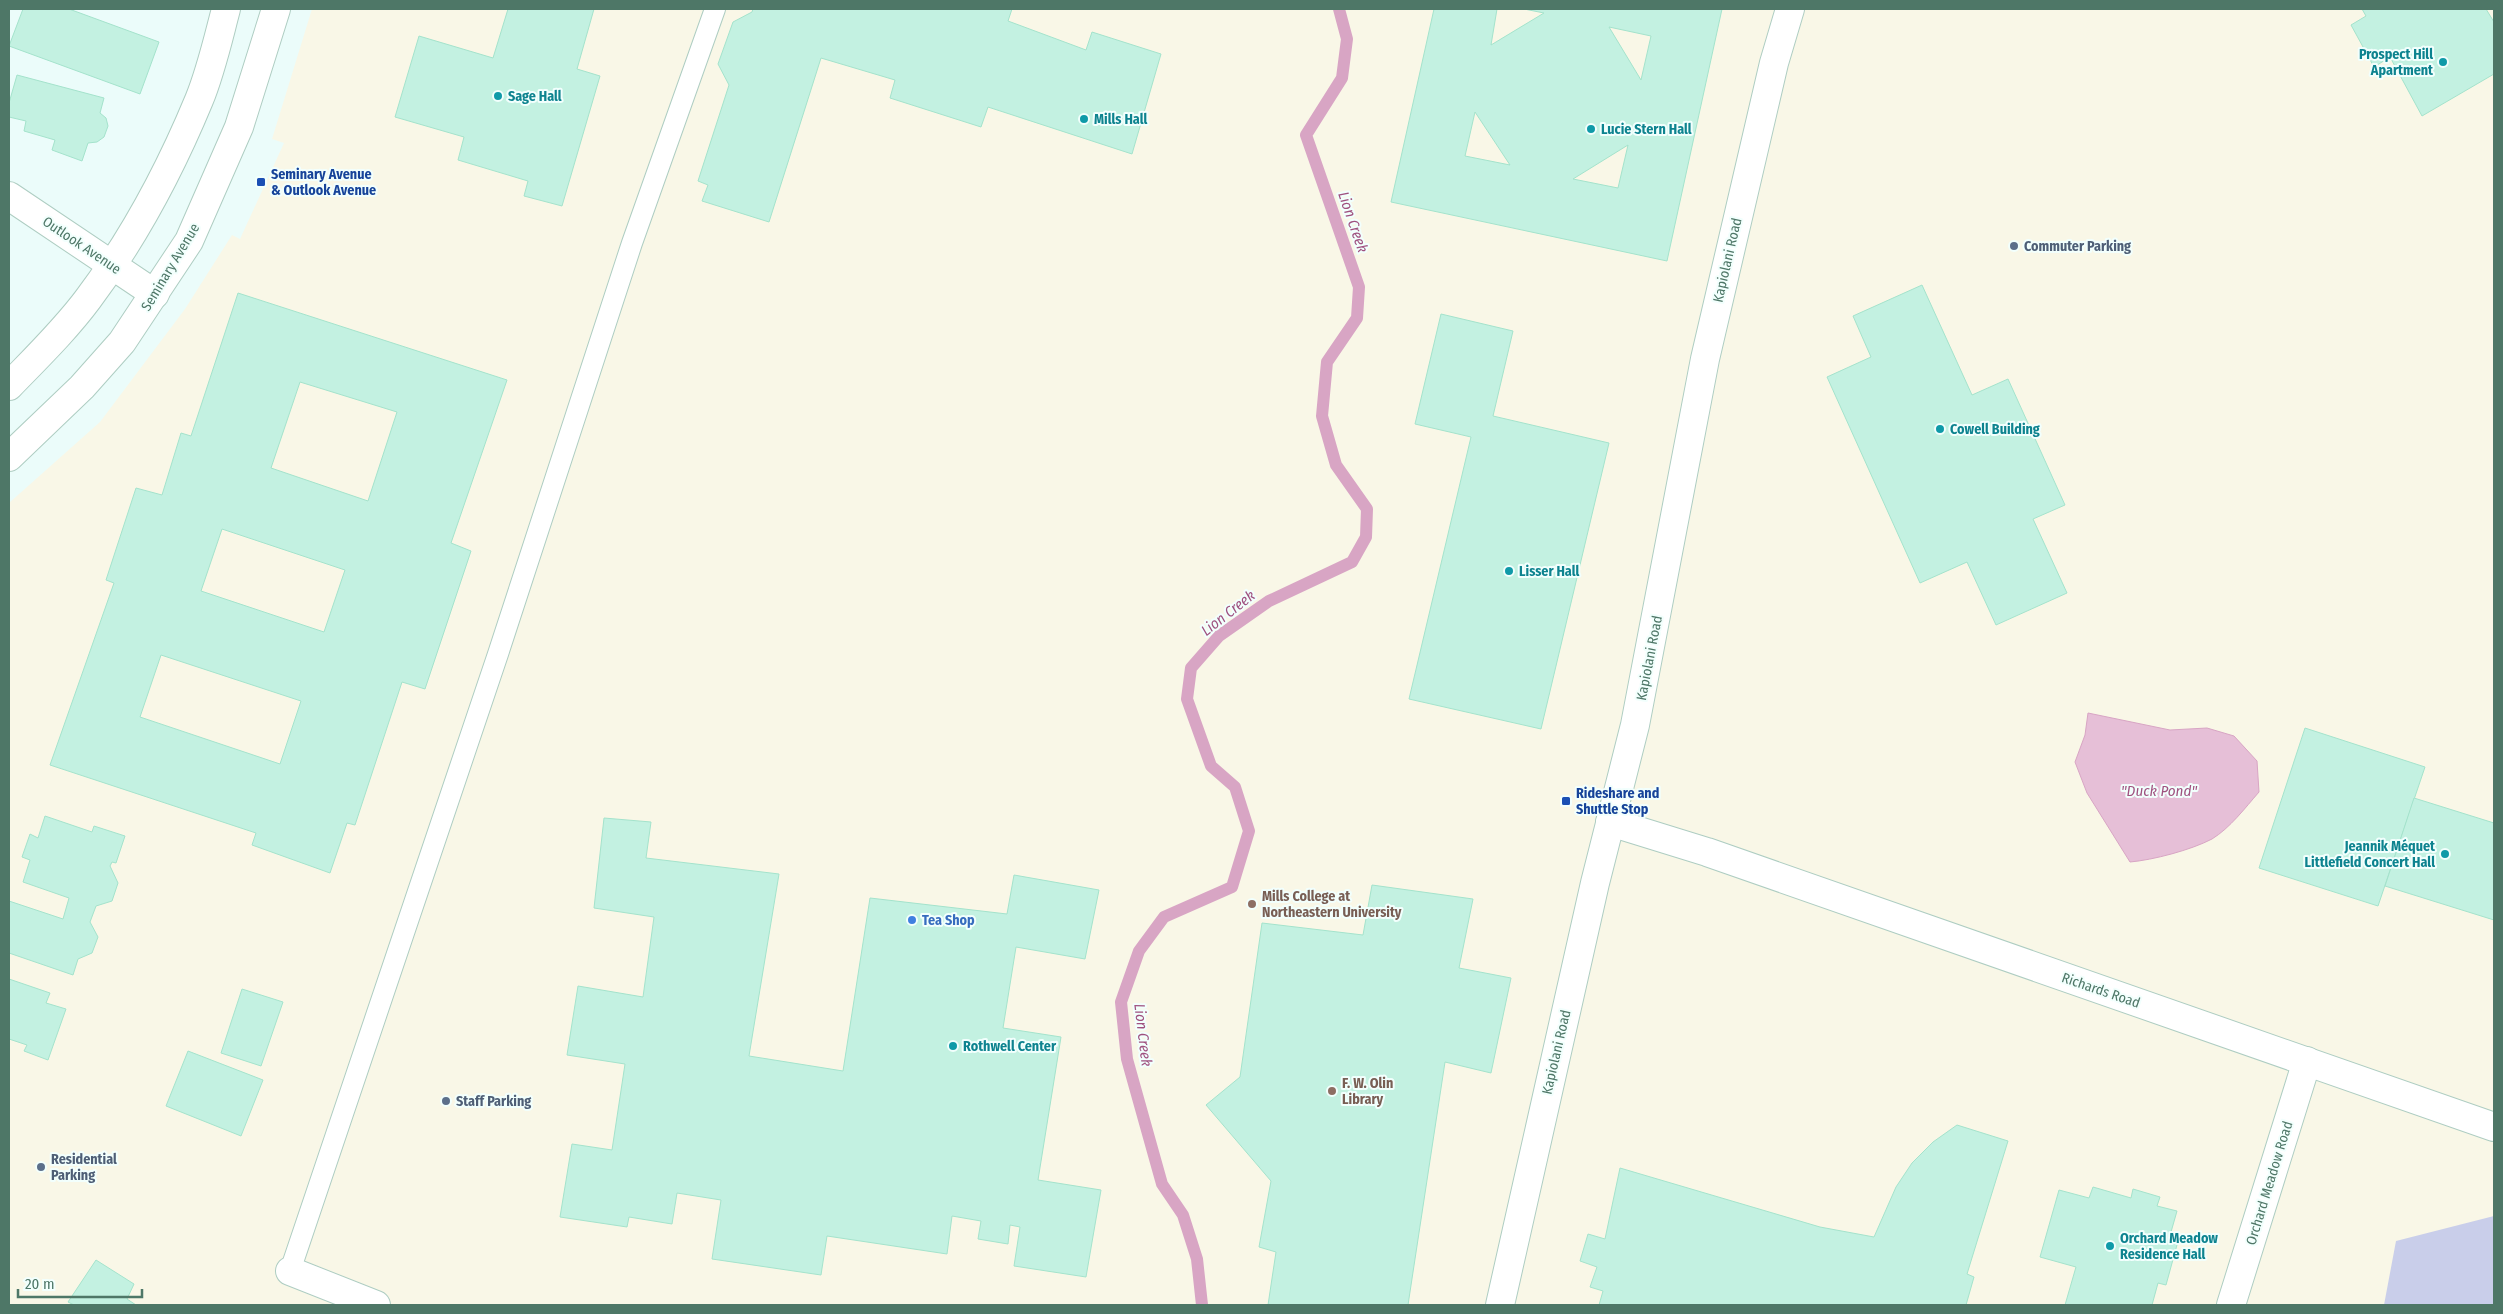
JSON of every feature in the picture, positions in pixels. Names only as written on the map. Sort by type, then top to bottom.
[{"type":"street","points":[[9,386],[75,315],[113,266],[148,208],[199,98],[226,9]]},
{"type":"street","name":"Seminary Avenue","points":[[9,457],[82,387],[132,329],[189,241],[239,127],[276,9]]},
{"type":"street","name":"Kapiolani Road","points":[[1500,1305],[1585,923],[1631,743],[1705,360],[1774,63],[1790,9]]},
{"type":"street","name":"Outlook Avenue","points":[[9,196],[155,294]]},
{"type":"street","name":"Richards Road","points":[[1610,822],[1707,852],[2494,1127]]},
{"type":"street","name":"Orchard Meadow Road","points":[[2231,1305],[2307,1061]]},
{"type":"street","points":[[290,1271],[376,1305]]},
{"type":"lane","points":[[290,1271],[498,654],[632,243],[715,9]]},
{"type":"shaded area","name":"Mills College at Northeastern University","points":[[312,9],[2494,9],[2494,1305],[9,1305],[9,503],[100,422],[185,309],[232,235],[240,239],[284,143],[272,139]]},
{"type":"shaded area","points":[[2494,1216],[2494,1305],[2384,1305],[2396,1241]]},
{"type":"water","name":"\"Duck Pond\"","points":[[2088,713],[2170,730],[2207,728],[2234,736],[2257,761],[2259,792],[2231,824],[2212,839],[2172,854],[2130,862],[2087,793],[2075,762],[2085,735]]},
{"type":"building","points":[[23,9],[69,9],[159,42],[140,94],[9,46]]},
{"type":"building","name":"Sage Hall","points":[[508,9],[594,9],[577,69],[600,76],[562,206],[524,196],[528,181],[458,160],[464,137],[395,117],[419,36],[493,58]]},
{"type":"building","name":"Mills Hall","points":[[753,9],[1012,9],[1008,21],[1086,50],[1092,32],[1161,54],[1132,154],[988,107],[981,127],[890,98],[895,80],[821,58],[769,222],[702,201],[708,185],[698,181],[729,85],[718,64],[733,22],[752,12]]},
{"type":"building","name":"Lucie Stern Hall","points":[[1434,9],[1497,9],[1491,45],[1544,13],[1524,9],[1722,9],[1667,261],[1391,202]],"holes":[[[1609,27],[1651,36],[1641,80]],[[1475,112],[1510,165],[1465,156]],[[1628,145],[1618,188],[1573,179]]]},
{"type":"building","name":"Prospect Hill Apartment","points":[[2362,9],[2486,9],[2494,22],[2494,74],[2422,116],[2390,57],[2374,67],[2351,25],[2366,16]]},
{"type":"building","points":[[17,75],[104,98],[100,113],[106,118],[108,126],[104,137],[97,142],[88,143],[82,161],[52,150],[55,140],[24,131],[26,121],[9,117],[9,103]]},
{"type":"building","name":"Cowell Building","points":[[1922,285],[1972,395],[2008,379],[2065,505],[2033,519],[2067,593],[1996,625],[1967,562],[1920,583],[1827,377],[1871,357],[1853,316]]},
{"type":"building","points":[[238,293],[507,380],[451,543],[471,551],[425,689],[402,682],[355,825],[347,823],[330,873],[252,845],[256,833],[50,765],[114,583],[106,580],[136,488],[162,495],[181,433],[191,436]],"holes":[[[300,382],[397,412],[368,501],[271,468]],[[222,529],[345,570],[324,632],[201,591]],[[161,655],[301,701],[280,764],[140,717]]]},
{"type":"building","name":"Lisser Hall","points":[[1441,314],[1513,331],[1493,416],[1609,443],[1541,729],[1409,699],[1471,437],[1415,424]]},
{"type":"building","points":[[2305,728],[2425,767],[2378,906],[2259,868]]},
{"type":"building","name":"Jeannik Méquet Littlefield Concert Hall","points":[[2414,798],[2494,823],[2494,920],[2385,886]]},
{"type":"building","points":[[45,816],[92,832],[94,826],[125,836],[116,863],[112,862],[110,866],[118,883],[112,901],[96,906],[90,922],[98,937],[92,953],[78,959],[73,975],[9,953],[9,901],[63,919],[69,898],[23,882],[30,860],[22,857],[30,834],[38,838]]},
{"type":"building","name":"Rothwell Center","points":[[604,818],[651,822],[646,858],[779,874],[749,1056],[843,1071],[870,898],[1007,914],[1014,875],[1099,890],[1085,959],[1016,947],[1003,1028],[1061,1037],[1038,1180],[1101,1190],[1086,1277],[1014,1266],[1020,1227],[1010,1225],[1008,1244],[978,1239],[981,1221],[952,1216],[947,1254],[827,1236],[821,1275],[712,1259],[721,1200],[677,1193],[672,1224],[629,1217],[627,1227],[560,1217],[572,1144],[612,1150],[625,1064],[567,1055],[578,986],[643,997],[654,917],[594,908]]},
{"type":"building","name":"F. W. Olin Library","points":[[1372,885],[1473,899],[1459,968],[1511,978],[1491,1073],[1445,1062],[1408,1305],[1268,1305],[1276,1252],[1259,1247],[1271,1181],[1206,1105],[1240,1077],[1262,923],[1363,935]]},
{"type":"building","points":[[9,979],[50,993],[46,1003],[66,1009],[48,1060],[24,1051],[27,1045],[9,1039]]},
{"type":"building","points":[[242,989],[283,1002],[261,1066],[221,1053]]},
{"type":"building","points":[[188,1051],[263,1080],[241,1136],[166,1106]]},
{"type":"building","points":[[1957,1125],[2008,1141],[1967,1274],[1974,1277],[1966,1305],[1599,1305],[1603,1291],[1590,1287],[1597,1267],[1580,1261],[1588,1234],[1605,1239],[1620,1168],[1820,1227],[1874,1237],[1896,1187],[1912,1163],[1933,1142]]},
{"type":"building","name":"Orchard Meadow Residence Hall","points":[[2093,1187],[2131,1198],[2133,1189],[2160,1197],[2157,1206],[2177,1211],[2171,1232],[2180,1234],[2166,1285],[2158,1283],[2152,1305],[2065,1305],[2076,1267],[2040,1257],[2059,1190],[2089,1198]]},
{"type":"building","points":[[96,1260],[134,1284],[127,1299],[136,1305],[74,1305],[68,1302]]},
{"type":"waterway","name":"Lion Creek","points":[[1202,1305],[1197,1259],[1183,1215],[1162,1184],[1127,1059],[1121,1002],[1139,951],[1164,917],[1232,887],[1249,831],[1235,787],[1211,766],[1187,699],[1191,668],[1219,636],[1269,601],[1352,562],[1366,537],[1367,509],[1336,465],[1322,416],[1327,362],[1357,318],[1359,287],[1306,135],[1342,78],[1347,39],[1339,9]]},
{"type":"place","name":"Prospect Hill Apartment","points":[[2443,62]]},
{"type":"place","name":"Sage Hall","points":[[498,96]]},
{"type":"place","name":"Mills Hall","points":[[1084,119]]},
{"type":"place","name":"Lucie Stern Hall","points":[[1591,129]]},
{"type":"place","name":"Seminary Avenue & Outlook Avenue","points":[[261,182]]},
{"type":"place","name":"Commuter Parking","points":[[2014,246]]},
{"type":"place","name":"Cowell Building","points":[[1940,429]]},
{"type":"place","name":"Lisser Hall","points":[[1509,571]]},
{"type":"place","name":"Rideshare and Shuttle Stop","points":[[1566,801]]},
{"type":"place","name":"Jeannik Méquet Littlefield Concert Hall","points":[[2445,854]]},
{"type":"place","name":"Mills College at Northeastern University","points":[[1252,904]]},
{"type":"place","name":"Tea Shop","points":[[912,920]]},
{"type":"place","name":"Rothwell Center","points":[[953,1046]]},
{"type":"place","name":"F. W. Olin Library","points":[[1332,1091]]},
{"type":"place","name":"Staff Parking","points":[[446,1101]]},
{"type":"place","name":"Residential Parking","points":[[41,1167]]},
{"type":"place","name":"Orchard Meadow Residence Hall","points":[[2110,1246]]}]
